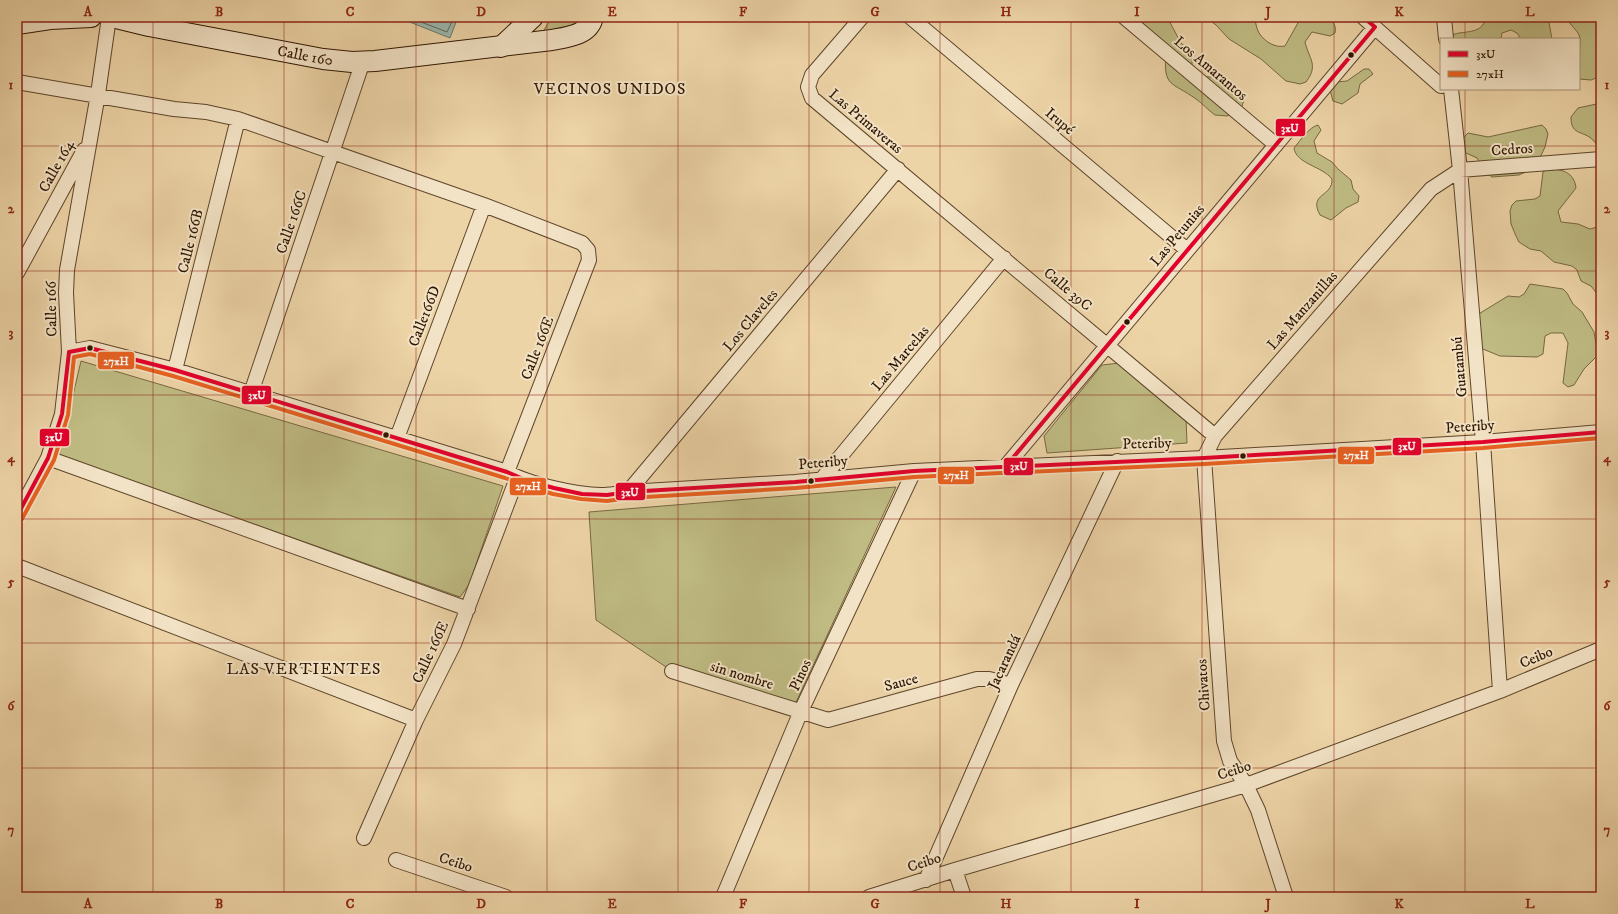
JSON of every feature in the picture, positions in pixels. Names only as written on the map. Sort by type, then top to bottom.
[{"type":"main road","points":[[17,24],[50,19],[91,17]]},
{"type":"main road","name":"Calle 160","points":[[111,17],[149,26],[324,59],[363,61],[501,47],[577,35],[586,29],[593,17]]},
{"type":"main road","points":[[501,47],[533,17]]},
{"type":"street","name":"Calle 166","points":[[17,516],[48,458],[62,414],[69,352],[66,293],[67,270],[111,17]]},
{"type":"street","name":"Las Primaveras","points":[[862,17],[812,75],[808,87],[812,98],[898,169]]},
{"type":"street","name":"Irupé","points":[[910,17],[1187,250]]},
{"type":"street","name":"Los Amarantos","points":[[1124,17],[1276,145]]},
{"type":"street","points":[[1363,17],[1440,84]]},
{"type":"street","points":[[1444,17],[1446,38]]},
{"type":"street","name":"Las Petunias","points":[[1006,466],[1375,27]]},
{"type":"street","name":"Calle 166C","points":[[251,393],[363,61]]},
{"type":"street","points":[[17,82],[98,94],[238,120],[484,205]]},
{"type":"street","name":"Guatambú","points":[[1447,90],[1460,170],[1483,442],[1500,691]]},
{"type":"street","name":"Calle 166B","points":[[175,370],[238,120]]},
{"type":"street","name":"Calle 164","points":[[17,272],[90,139]]},
{"type":"street","name":"Cedros","points":[[1431,189],[1460,170],[1601,159]]},
{"type":"street","name":"Calle 39C","points":[[898,169],[1215,436]]},
{"type":"street","name":"Los Claveles","points":[[628,492],[898,169]]},
{"type":"street","name":"Las Manzanillas","points":[[1204,458],[1215,436],[1431,189]]},
{"type":"street","name":"Calle 166E","points":[[364,838],[416,720],[454,644],[468,609],[512,475],[589,260],[588,250],[582,243],[484,205]]},
{"type":"street","name":"Calle166D","points":[[397,438],[484,205]]},
{"type":"street","name":"Las Marcelas","points":[[821,480],[1004,258]]},
{"type":"street","name":"Peteriby","points":[[69,352],[90,348],[175,370],[512,475],[579,494],[603,495],[628,492],[821,480],[914,470],[1204,458],[1483,442],[1601,432]]},
{"type":"street","points":[[48,458],[468,609]]},
{"type":"street","name":"Chivatos","points":[[1204,458],[1224,741],[1230,761],[1246,785],[1258,810],[1286,897]]},
{"type":"street","name":"Jacarandá","points":[[926,880],[1011,685],[1117,461]]},
{"type":"street","name":"Pinos","points":[[723,897],[801,711],[914,470]]},
{"type":"street","points":[[17,566],[416,720]]},
{"type":"street","name":"Ceibo","points":[[869,897],[1246,785],[1500,691],[1601,649]]},
{"type":"street","name":"sin nombre","points":[[672,671],[801,711]]},
{"type":"street","name":"Sauce","points":[[801,711],[828,720],[977,679],[989,679],[1011,685]]},
{"type":"street","name":"Ceibo","points":[[396,860],[506,897]]},
{"type":"street","points":[[956,870],[964,897]]},
{"type":"shaded area","points":[[552,17],[580,17],[573,26],[546,32],[544,30]]},
{"type":"shaded area","points":[[1132,17],[1167,17],[1181,43],[1190,51],[1192,56],[1192,68],[1201,76],[1218,78],[1230,82],[1239,89],[1244,100],[1238,111],[1227,116],[1215,115],[1196,99],[1170,82],[1166,72],[1166,52]]},
{"type":"shaded area","points":[[1205,17],[1254,17],[1257,29],[1261,36],[1270,44],[1278,46],[1285,46],[1299,21],[1297,17],[1316,17],[1328,19],[1333,22],[1335,33],[1330,36],[1312,32],[1305,42],[1312,62],[1312,71],[1306,82],[1300,84],[1286,81],[1261,59],[1229,39],[1216,25]]},
{"type":"shaded area","points":[[1486,17],[1548,17],[1552,38],[1520,38],[1517,33],[1511,30],[1502,33],[1501,38],[1448,38],[1456,34],[1480,28],[1484,24]]},
{"type":"shaded area","points":[[1567,17],[1601,17],[1601,76],[1591,80],[1580,79],[1580,38]]},
{"type":"shaded area","points":[[1364,69],[1369,69],[1373,74],[1360,84],[1358,93],[1342,104],[1333,101],[1330,90],[1337,82],[1347,81]]},
{"type":"shaded area","points":[[1601,103],[1601,149],[1592,139],[1577,131],[1573,127],[1571,117],[1578,108]]},
{"type":"shaded area","points":[[1318,125],[1321,130],[1314,141],[1317,153],[1332,162],[1351,180],[1353,189],[1359,196],[1358,202],[1346,208],[1331,220],[1320,215],[1317,208],[1317,203],[1329,189],[1332,179],[1322,171],[1299,158],[1294,148],[1308,131]]},
{"type":"shaded area","points":[[1542,125],[1548,134],[1545,147],[1537,164],[1519,175],[1492,177],[1487,173],[1477,158],[1466,153],[1462,149],[1463,138],[1468,133],[1488,137]]},
{"type":"shaded area","points":[[1548,169],[1566,172],[1573,178],[1575,183],[1576,188],[1558,211],[1561,222],[1578,224],[1590,229],[1601,226],[1601,299],[1591,286],[1581,281],[1577,270],[1572,266],[1554,262],[1541,251],[1530,249],[1519,242],[1511,224],[1510,211],[1512,205],[1516,201],[1535,199],[1540,196],[1543,172]]},
{"type":"shaded area","points":[[1530,284],[1563,289],[1573,304],[1582,312],[1594,332],[1598,355],[1584,369],[1574,385],[1568,387],[1563,383],[1568,343],[1563,333],[1551,333],[1545,336],[1543,354],[1537,357],[1500,356],[1478,347],[1477,315],[1508,296],[1519,297],[1524,294]]},
{"type":"shaded area","points":[[81,361],[503,486],[469,585],[460,597],[59,455]]},
{"type":"shaded area","points":[[1120,363],[1186,419],[1187,443],[1047,453],[1044,436],[1102,365]]},
{"type":"shaded area","points":[[896,487],[792,711],[678,675],[596,620],[589,512]]},
{"type":"water","points":[[397,17],[458,17],[450,38]]},
{"type":"transit line","name":"3xU","points":[[1006,466],[1375,27],[1363,17]]},
{"type":"transit line","name":"3xU","points":[[69,352],[90,348],[175,370],[507,472],[528,481],[582,494],[607,495],[628,492],[795,482],[914,471],[1204,458],[1483,442],[1601,432]]},
{"type":"transit line","name":"3xU","points":[[17,516],[48,458],[62,414],[69,352]]},
{"type":"transit line","name":"27xH","points":[[22,519],[54,460],[68,415],[74,357],[90,354],[173,376],[553,494],[581,499],[607,501],[629,498],[796,488],[914,477],[1204,464],[1483,448],[1601,438]]},
{"type":"district","name":"VECINOS UNIDOS","points":[[610,88]]},
{"type":"district","name":"LAS VERTIENTES","points":[[304,668]]}]
